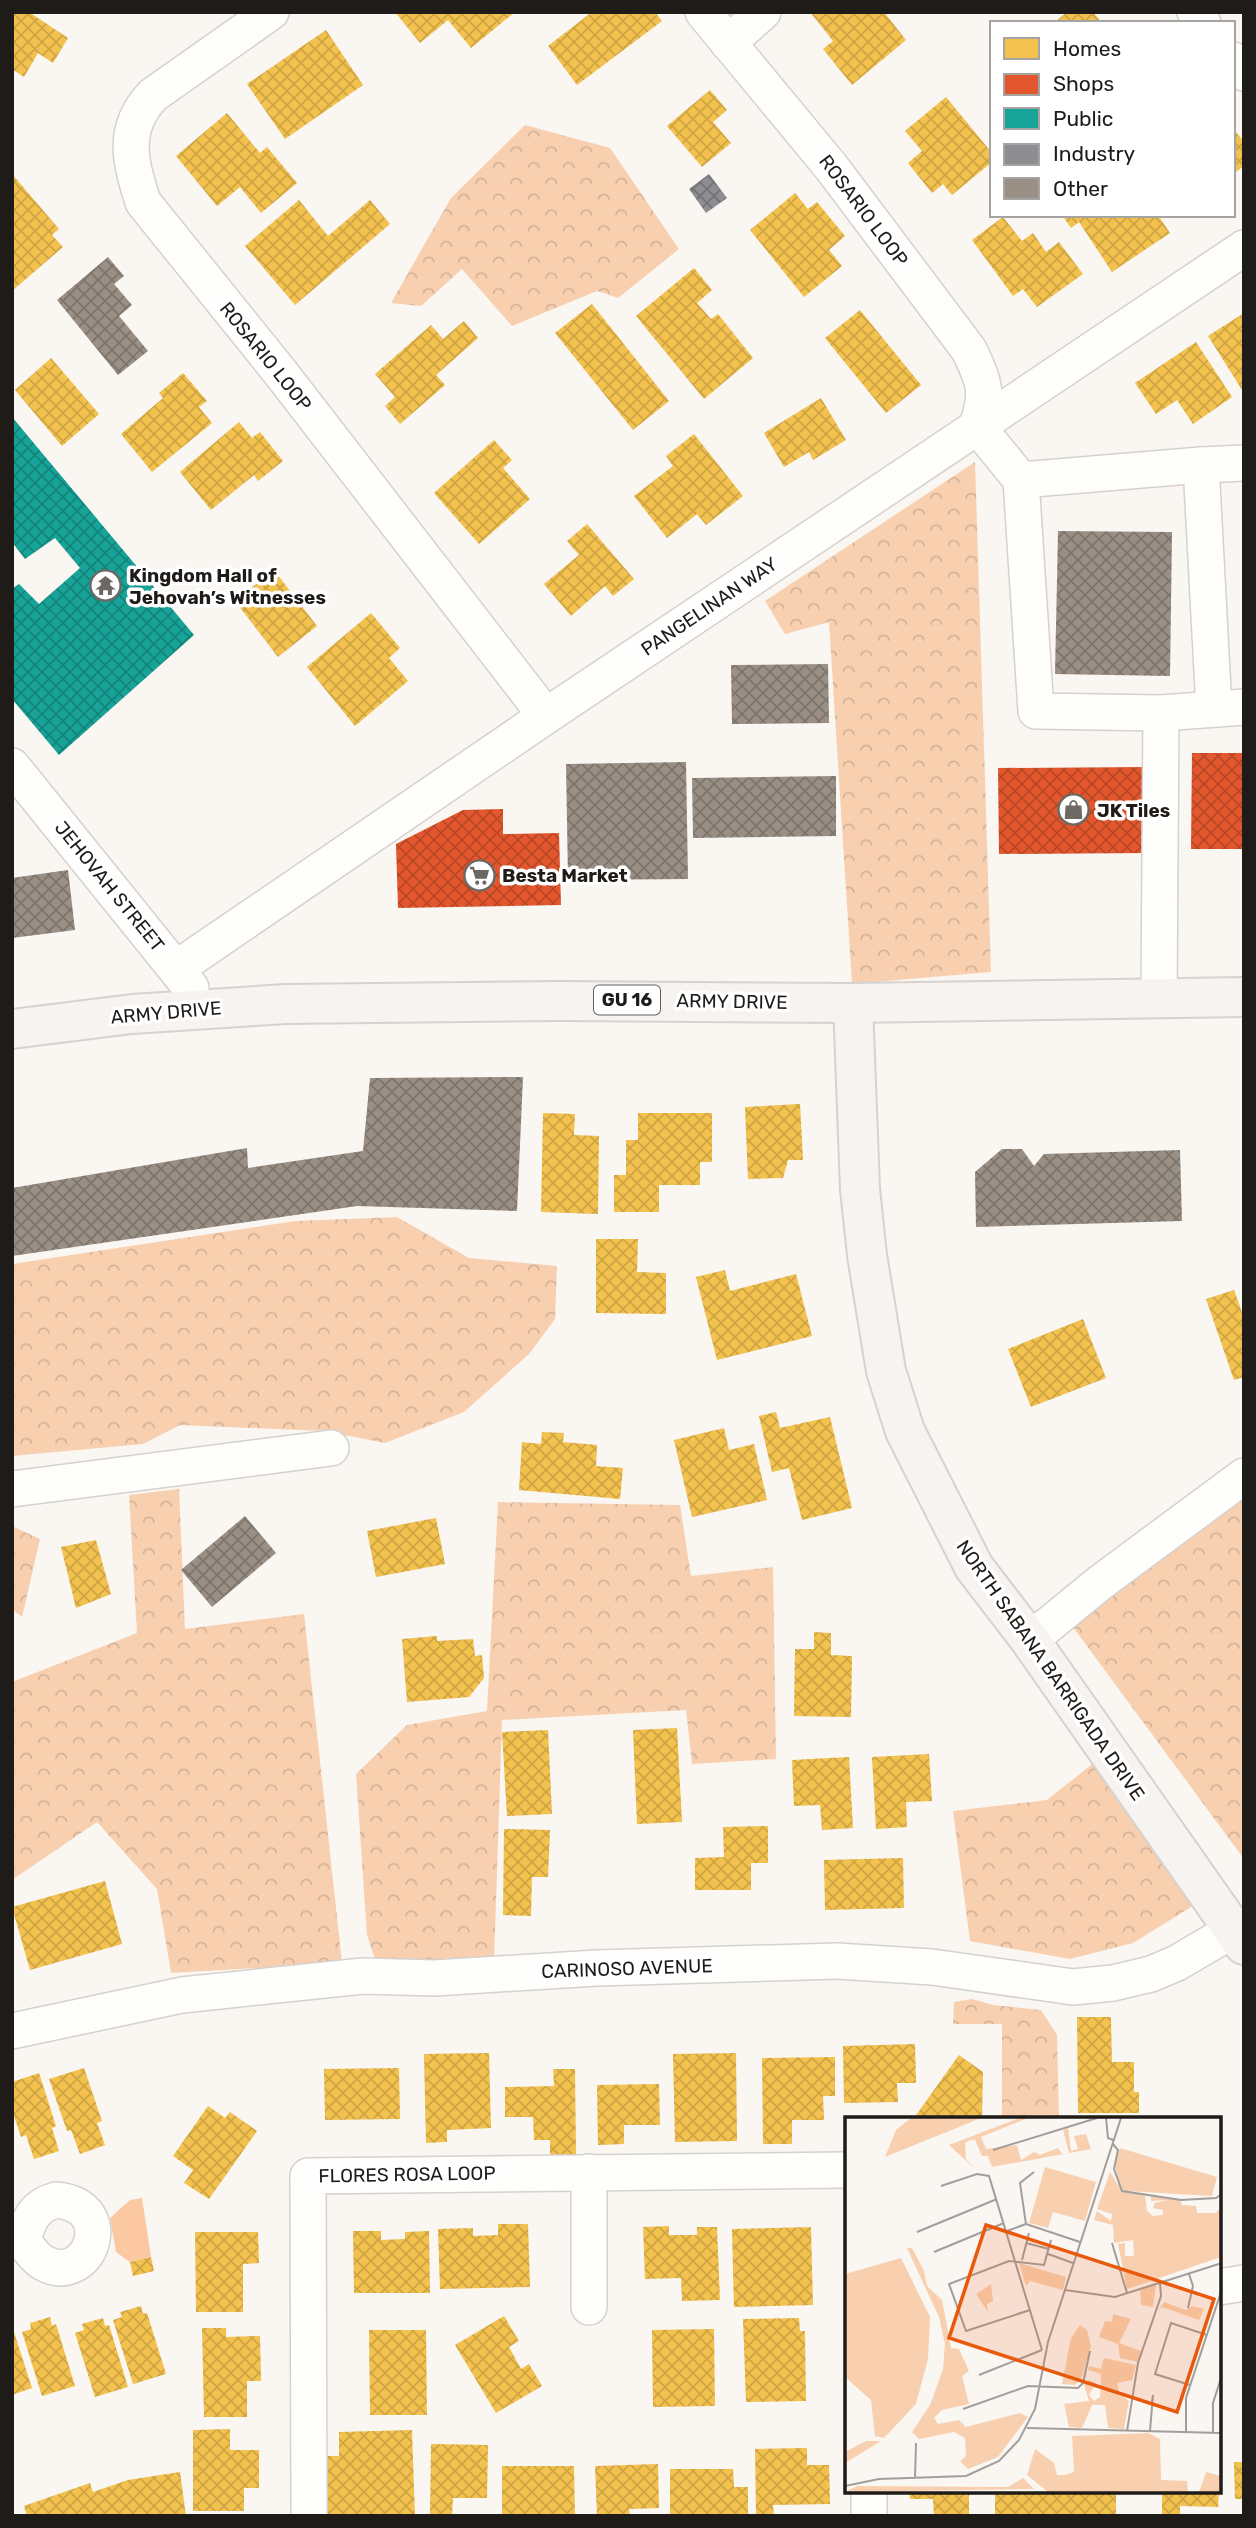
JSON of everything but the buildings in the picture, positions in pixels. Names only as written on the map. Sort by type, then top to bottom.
[{"type":"main road","name":"ARMY DRIVE","points":[[12,1029],[206,1008],[461,1001],[853,1003],[1244,997]]},
{"type":"main road","name":"NORTH SABANA BARRIGADA DRIVE","points":[[853,1003],[862,1207],[867,1255],[886,1371],[905,1431],[974,1567],[1030,1640],[1239,1937]]},
{"type":"street","name":"ROSARIO LOOP","points":[[271,12],[153,94],[142,106],[130,145],[132,168],[143,202],[329,434],[546,716]]},
{"type":"street","name":"ROSARIO LOOP","points":[[703,12],[832,168],[969,350],[984,381],[985,404],[977,426]]},
{"type":"street","points":[[728,43],[763,12]]},
{"type":"street","name":"PANGELINAN WAY","points":[[177,968],[546,716],[1244,248]]},
{"type":"street","points":[[977,426],[1021,480],[1036,710],[1161,713],[1229,708],[1201,465]]},
{"type":"street","points":[[1021,480],[1244,463]]},
{"type":"street","points":[[1159,997],[1161,713]]},
{"type":"street","name":"JEHOVAH STREET","points":[[12,766],[177,968],[206,1008]]},
{"type":"street","points":[[12,1489],[331,1448]]},
{"type":"street","points":[[1030,1640],[1101,1582],[1244,1476]]},
{"type":"street","name":"CARINOSO AVENUE","points":[[12,2031],[182,1995],[363,1976],[434,1978],[597,1968],[837,1961],[932,1966],[1073,1987],[1113,1983],[1151,1974],[1239,1937]]},
{"type":"street","name":"FLORES ROSA LOOP","points":[[309,2516],[308,2176],[845,2170]]},
{"type":"street","points":[[589,2172],[589,2307]]},
{"type":"street","points":[[1221,2287],[1244,2283]]},
{"type":"street","points":[[869,2493],[869,2516]]},
{"type":"green space","points":[[525,125],[610,148],[679,249],[618,298],[597,291],[512,326],[462,269],[421,306],[391,303],[451,198]]},
{"type":"green space","points":[[975,462],[991,972],[852,984],[829,622],[785,634],[765,601]]},
{"type":"green space","points":[[397,1217],[469,1258],[557,1266],[555,1319],[529,1354],[464,1412],[385,1443],[324,1431],[180,1425],[143,1444],[12,1456],[12,1264],[296,1221]]},
{"type":"green space","points":[[179,1489],[185,1629],[304,1614],[342,1963],[171,1973],[157,1889],[97,1822],[12,1880],[12,1682],[137,1633],[129,1495]]},
{"type":"green space","points":[[1244,1497],[1244,1859],[1067,1619]]},
{"type":"green space","points":[[498,1502],[680,1505],[691,1576],[773,1567],[776,1759],[692,1764],[686,1710],[502,1720],[494,1962],[377,1965],[367,1935],[356,1774],[407,1725],[487,1711]]},
{"type":"green space","points":[[12,1526],[40,1539],[22,1617],[12,1609]]},
{"type":"green space","points":[[1101,1757],[1204,1899],[1133,1943],[1070,1959],[970,1941],[953,1811],[1047,1800]]},
{"type":"green space","points":[[972,1999],[993,2005],[1041,2010],[1057,2035],[1059,2117],[1002,2117],[1002,2024],[953,2024],[954,2002]]},
{"type":"shaded area","points":[[142,2198],[151,2257],[130,2262],[116,2252],[110,2218],[130,2200]]},
{"type":"place","name":"Kingdom Hall of Jehovah’s Witnesses","points":[[106,586]]},
{"type":"place","name":"JK Tiles","points":[[1074,810]]},
{"type":"place","name":"Besta Market","points":[[479,875]]}]
